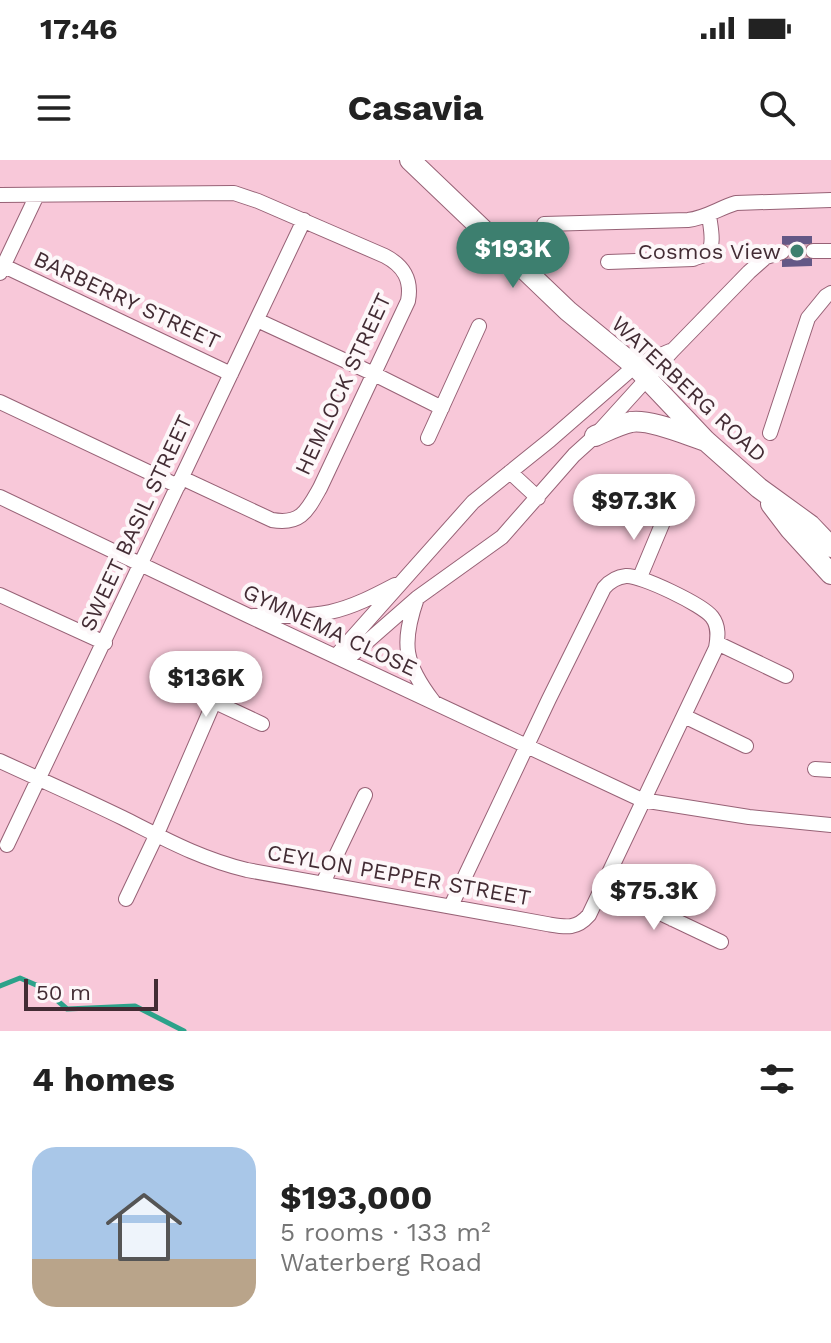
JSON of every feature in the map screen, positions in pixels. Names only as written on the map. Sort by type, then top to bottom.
[{"type":"street","name":"WATERBERG ROAD","points":[[410,160],[568,311],[642,372],[706,441],[759,488],[810,525],[831,547]]},
{"type":"street","name":"HEMLOCK STREET","points":[[0,195],[234,193],[304,220],[392,260],[401,267],[410,286],[408,301],[315,497],[307,511],[298,518],[285,521],[266,518],[0,402]]},
{"type":"street","points":[[2,270],[37,195]]},
{"type":"street","points":[[544,224],[700,219],[721,207],[736,203],[831,200]]},
{"type":"street","points":[[608,262],[693,259],[705,255],[711,246],[709,215]]},
{"type":"street","name":"SWEET BASIL STREET","points":[[7,845],[304,220]]},
{"type":"street","points":[[813,251],[831,251]]},
{"type":"street","points":[[340,658],[473,502],[673,350],[755,266],[771,254],[782,252]]},
{"type":"street","name":"BARBERRY STREET","points":[[2,270],[231,374]]},
{"type":"street","points":[[770,433],[808,318],[831,293]]},
{"type":"street","points":[[257,320],[442,408]]},
{"type":"street","points":[[428,438],[479,326]]},
{"type":"street","points":[[340,658],[502,537],[574,455],[595,436],[642,372]]},
{"type":"street","points":[[595,436],[635,421],[706,441]]},
{"type":"street","points":[[510,472],[538,498]]},
{"type":"street","name":"WATERBERG ROAD","points":[[759,488],[790,529],[831,574]]},
{"type":"street","name":"GYMNEMA CLOSE","points":[[0,497],[642,800],[749,817],[831,825]]},
{"type":"street","points":[[640,577],[663,522]]},
{"type":"street","points":[[451,906],[599,595],[614,579],[640,577],[705,610],[717,626],[717,643],[786,676]]},
{"type":"street","points":[[249,616],[328,612],[350,606],[405,580]]},
{"type":"street","points":[[0,595],[105,643]]},
{"type":"street","points":[[417,598],[408,622],[407,650],[417,680],[434,703]]},
{"type":"street","name":"CEYLON PEPPER STREET","points":[[0,761],[220,864],[571,926],[581,923],[589,915],[717,643]]},
{"type":"street","points":[[166,679],[262,724]]},
{"type":"street","points":[[126,899],[214,702]]},
{"type":"street","points":[[684,716],[746,746]]},
{"type":"street","points":[[815,769],[831,770]]},
{"type":"street","points":[[323,883],[365,795]]},
{"type":"street","points":[[672,919],[694,873]]},
{"type":"street","points":[[603,886],[721,942]]},
{"type":"building","name":"Cosmos View","points":[[782,236],[812,236],[812,266],[782,267]]},
{"type":"waterway","points":[[0,986],[20,978],[43,988],[67,1009],[135,1006],[184,1031]]},
{"type":"tunnel","points":[[782,252],[813,251]]},
{"type":"place","name":"Cosmos View","points":[[797,251]]}]
